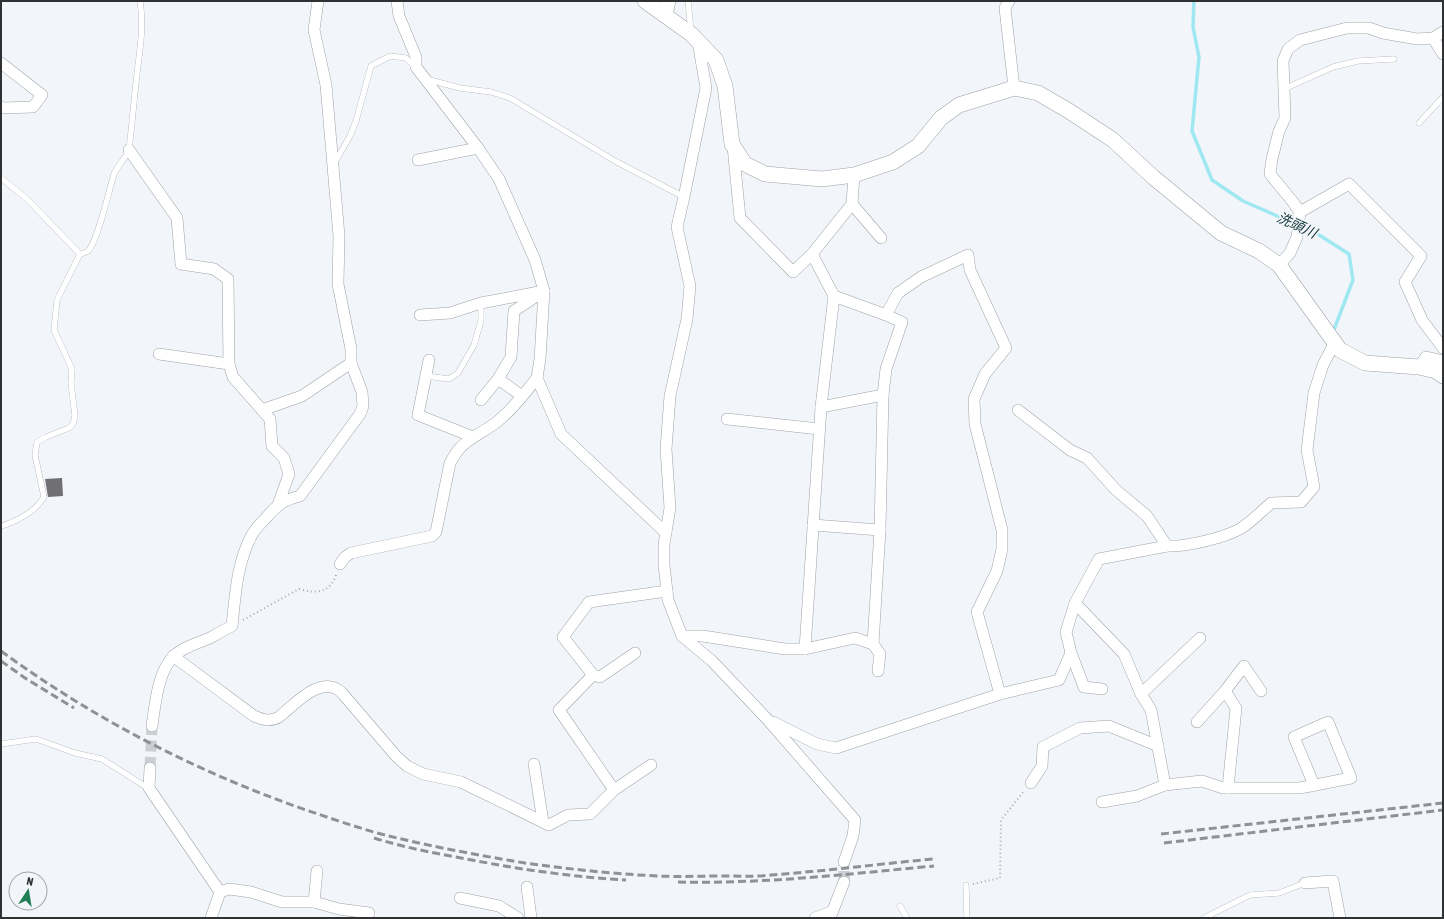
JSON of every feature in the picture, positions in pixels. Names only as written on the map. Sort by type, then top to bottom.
[{"type":"street","points":[[152,726],[161,680],[166,666],[174,656],[184,649],[232,626],[236,584],[246,547],[253,532],[274,507],[287,499],[300,496],[360,414],[363,406],[362,392],[351,363],[351,349],[338,284],[339,236],[326,85],[314,30],[318,1]]},
{"type":"street","points":[[340,564],[345,557],[351,553],[429,537],[436,532],[450,463],[460,448],[473,437],[498,421],[522,396],[537,378],[540,359],[544,291],[535,260],[499,179],[478,148],[416,67],[416,57],[399,16],[397,1]]},
{"type":"street","points":[[645,1],[667,8],[716,60],[725,86],[740,218],[793,272],[812,254],[852,204],[854,175]]},
{"type":"street","points":[[1009,1],[1005,8],[1014,88]]},
{"type":"street","points":[[1279,265],[1290,253],[1297,237],[1300,212],[1270,174],[1279,131],[1285,118],[1283,61],[1288,49],[1300,40],[1347,28],[1369,28],[1382,33],[1417,39],[1433,38],[1443,32]]},
{"type":"street","points":[[694,38],[706,88],[677,227],[690,286],[687,319],[670,396],[666,448],[670,508],[664,544],[664,565],[668,600],[682,636],[712,661],[767,719],[855,820],[853,836],[844,862]]},
{"type":"street","points":[[1433,38],[1443,54]]},
{"type":"street","points":[[1,64],[42,95],[33,107],[1,107]]},
{"type":"street","points":[[732,144],[745,164],[765,174],[822,179],[854,175],[893,162],[918,146],[941,118],[959,105],[1014,88],[1038,93],[1069,111],[1113,140],[1153,177],[1221,233],[1259,251],[1279,265],[1340,350],[1365,363],[1419,367],[1436,371],[1443,376]]},
{"type":"street","points":[[418,160],[478,148]]},
{"type":"street","points":[[129,150],[177,218],[181,264],[214,269],[228,279],[229,364],[233,377],[270,419],[272,446],[284,458],[289,474],[278,505]]},
{"type":"street","points":[[1300,212],[1349,184],[1421,256],[1405,282],[1422,320],[1443,348]]},
{"type":"street","points":[[852,204],[880,238]]},
{"type":"street","points":[[805,649],[819,429],[834,296],[812,254]]},
{"type":"street","points":[[886,315],[898,293],[921,277],[968,255],[970,270],[1006,348],[985,374],[974,399],[975,424],[1002,530],[1002,548],[997,571],[977,612],[1000,694]]},
{"type":"street","points":[[420,315],[450,313],[481,303],[544,291]]},
{"type":"street","points":[[481,400],[498,379],[511,357],[514,311],[544,291]]},
{"type":"street","points":[[834,296],[902,322],[886,369],[883,396],[880,530],[873,644]]},
{"type":"street","points":[[1102,689],[1084,687],[1071,653],[1066,632],[1075,603],[1099,559],[1217,538],[1240,529],[1271,503],[1301,502],[1314,487],[1307,450],[1314,392],[1323,365],[1334,342]]},
{"type":"street","points":[[159,354],[229,364]]},
{"type":"street","points":[[1419,367],[1426,357],[1443,361]]},
{"type":"street","points":[[429,360],[418,415],[473,437]]},
{"type":"street","points":[[262,410],[302,396],[351,363]]},
{"type":"street","points":[[537,378],[561,434],[666,533]]},
{"type":"street","points":[[498,379],[522,396]]},
{"type":"street","points":[[821,407],[883,396]]},
{"type":"street","points":[[1018,410],[1070,450],[1088,458],[1116,490],[1147,516],[1167,546]]},
{"type":"street","points":[[727,419],[819,429]]},
{"type":"street","points":[[813,525],[880,530]]},
{"type":"street","points":[[635,653],[600,677],[593,675],[563,637],[589,602],[667,591]]},
{"type":"street","points":[[1075,603],[1124,654],[1141,694],[1151,710],[1165,785]]},
{"type":"street","points":[[682,636],[703,636],[785,649],[805,649],[855,638],[873,644],[880,654],[878,671]]},
{"type":"street","points":[[1141,694],[1200,638]]},
{"type":"street","points":[[767,719],[817,744],[836,748],[1000,694],[1059,680],[1071,653]]},
{"type":"street","points":[[174,656],[254,716],[262,720],[274,720],[280,717],[315,688],[332,686],[342,693],[396,756],[407,766],[423,774],[461,782],[549,825],[568,815],[590,814],[614,790],[651,765]]},
{"type":"street","points":[[1197,722],[1225,691],[1244,666],[1261,691]]},
{"type":"street","points":[[593,675],[559,710],[614,790]]},
{"type":"street","points":[[1225,691],[1236,708],[1228,788]]},
{"type":"street","points":[[1102,802],[1137,796],[1165,785],[1202,780],[1223,788],[1300,788],[1351,778],[1328,722],[1294,737],[1314,785]]},
{"type":"street","points":[[1031,782],[1042,766],[1043,748],[1080,728],[1109,726],[1158,746]]},
{"type":"street","points":[[534,764],[543,822]]},
{"type":"street","points":[[150,768],[149,788],[220,892]]},
{"type":"street","points":[[314,902],[317,871]]},
{"type":"street","points":[[1305,883],[1333,881],[1340,918]]},
{"type":"street","points":[[815,918],[832,916],[844,882]]},
{"type":"street","points":[[527,887],[531,918]]},
{"type":"street","points":[[220,892],[229,889],[250,892],[282,902],[314,902],[370,916]]},
{"type":"street","points":[[211,918],[220,892]]},
{"type":"street","points":[[460,898],[499,906],[518,918]]},
{"type":"lane","points":[[1,526],[11,523],[27,514],[41,502],[44,497],[34,454],[38,442],[46,436],[69,428],[73,424],[75,416],[71,383],[72,369],[54,330],[58,300],[80,254],[85,253],[93,245],[114,174],[129,150],[142,42],[142,11],[140,1]]},
{"type":"lane","points":[[688,1],[694,38]]},
{"type":"lane","points":[[333,166],[350,136],[356,121],[371,66],[390,56],[406,58],[416,67]]},
{"type":"lane","points":[[1283,89],[1332,67],[1358,61],[1394,59]]},
{"type":"lane","points":[[426,79],[460,88],[491,92],[510,98],[615,161],[684,197]]},
{"type":"lane","points":[[1418,123],[1443,97]]},
{"type":"lane","points":[[1,178],[27,199],[80,254]]},
{"type":"lane","points":[[426,376],[449,379],[458,373],[474,345],[481,321],[481,303]]},
{"type":"lane","points":[[1,744],[36,739],[76,753],[102,759],[149,788]]},
{"type":"lane","points":[[1204,918],[1250,894],[1279,894],[1305,883]]},
{"type":"lane","points":[[966,885],[967,918]]},
{"type":"lane","points":[[900,906],[907,918]]},
{"type":"path","points":[[232,626],[300,589],[308,592],[318,592],[326,589],[335,578],[340,564]]},
{"type":"path","points":[[966,885],[1000,878],[1001,820],[1031,782]]},
{"type":"building","points":[[62,478],[63,496],[48,497],[45,479]]},
{"type":"waterway","name":"洗頭川","points":[[1194,1],[1193,27],[1199,57],[1192,131],[1212,180],[1243,201],[1316,233],[1349,254],[1353,280],[1333,332]]},
{"type":"tunnel","points":[[150,768],[152,726]]},
{"type":"tunnel","points":[[844,862],[844,882]]},
{"type":"railway","points":[[1,651],[36,676],[73,699],[148,742],[186,761],[265,795],[381,834],[525,863],[608,873],[641,875],[765,876],[933,859]]},
{"type":"railway","points":[[1,661],[25,678],[74,708]]},
{"type":"railway","points":[[1161,834],[1443,803]]},
{"type":"railway","points":[[1164,843],[1443,810]]},
{"type":"railway","points":[[374,838],[398,845],[510,867],[549,873],[626,880]]},
{"type":"railway","points":[[678,882],[774,880],[934,866]]}]
